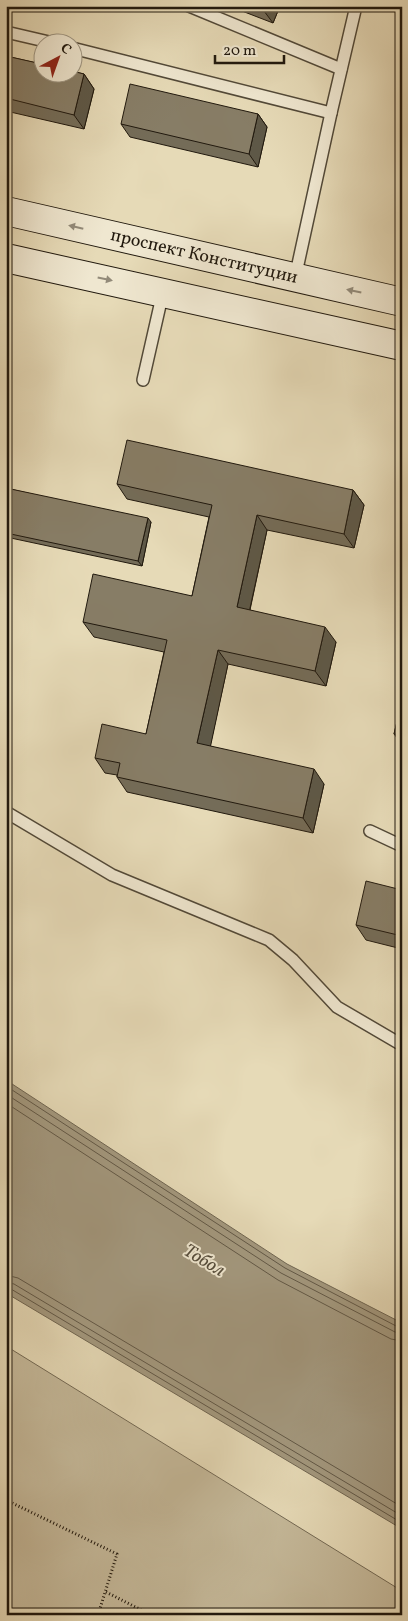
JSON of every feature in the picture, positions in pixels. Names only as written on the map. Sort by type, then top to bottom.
[{"type":"main road","name":"проспект Конституции","points":[[6,211],[402,302]]},
{"type":"main road","points":[[6,258],[402,346]]},
{"type":"main road","points":[[286,319],[296,278]]},
{"type":"lane","points":[[189,6],[341,69]]},
{"type":"lane","points":[[296,278],[331,112],[356,6]]},
{"type":"lane","points":[[6,32],[32,38]]},
{"type":"lane","points":[[82,50],[331,112]]},
{"type":"lane","points":[[143,380],[163,292]]},
{"type":"lane","points":[[6,812],[112,875],[269,940],[293,960],[338,1007],[402,1045]]},
{"type":"lane","points":[[370,831],[402,846]]},
{"type":"path","points":[[6,1500],[117,1554],[98,1615]]},
{"type":"path","points":[[106,1592],[151,1615]]},
{"type":"shaded area","points":[[6,1346],[402,1591],[402,1615],[6,1615]]},
{"type":"water","name":"Тобол","points":[[6,1080],[287,1264],[402,1323],[402,1529],[6,1293]]},
{"type":"building","points":[[253,6],[266,6],[264,11]]},
{"type":"building","points":[[6,56],[32,62],[32,82],[82,82],[82,74],[84,74],[74,115],[6,98]]},
{"type":"building","points":[[130,84],[258,114],[249,154],[121,124]]},
{"type":"building","points":[[127,440],[353,490],[344,534],[257,515],[237,607],[325,627],[315,671],[218,650],[197,743],[314,769],[303,818],[117,777],[120,763],[95,758],[102,724],[146,734],[167,640],[83,622],[93,574],[192,596],[212,505],[117,484]]},
{"type":"building","points":[[6,488],[148,518],[138,561],[6,533]]},
{"type":"building","points":[[402,701],[402,735],[394,734]]},
{"type":"building","points":[[366,881],[402,890],[402,936],[356,925]]}]
